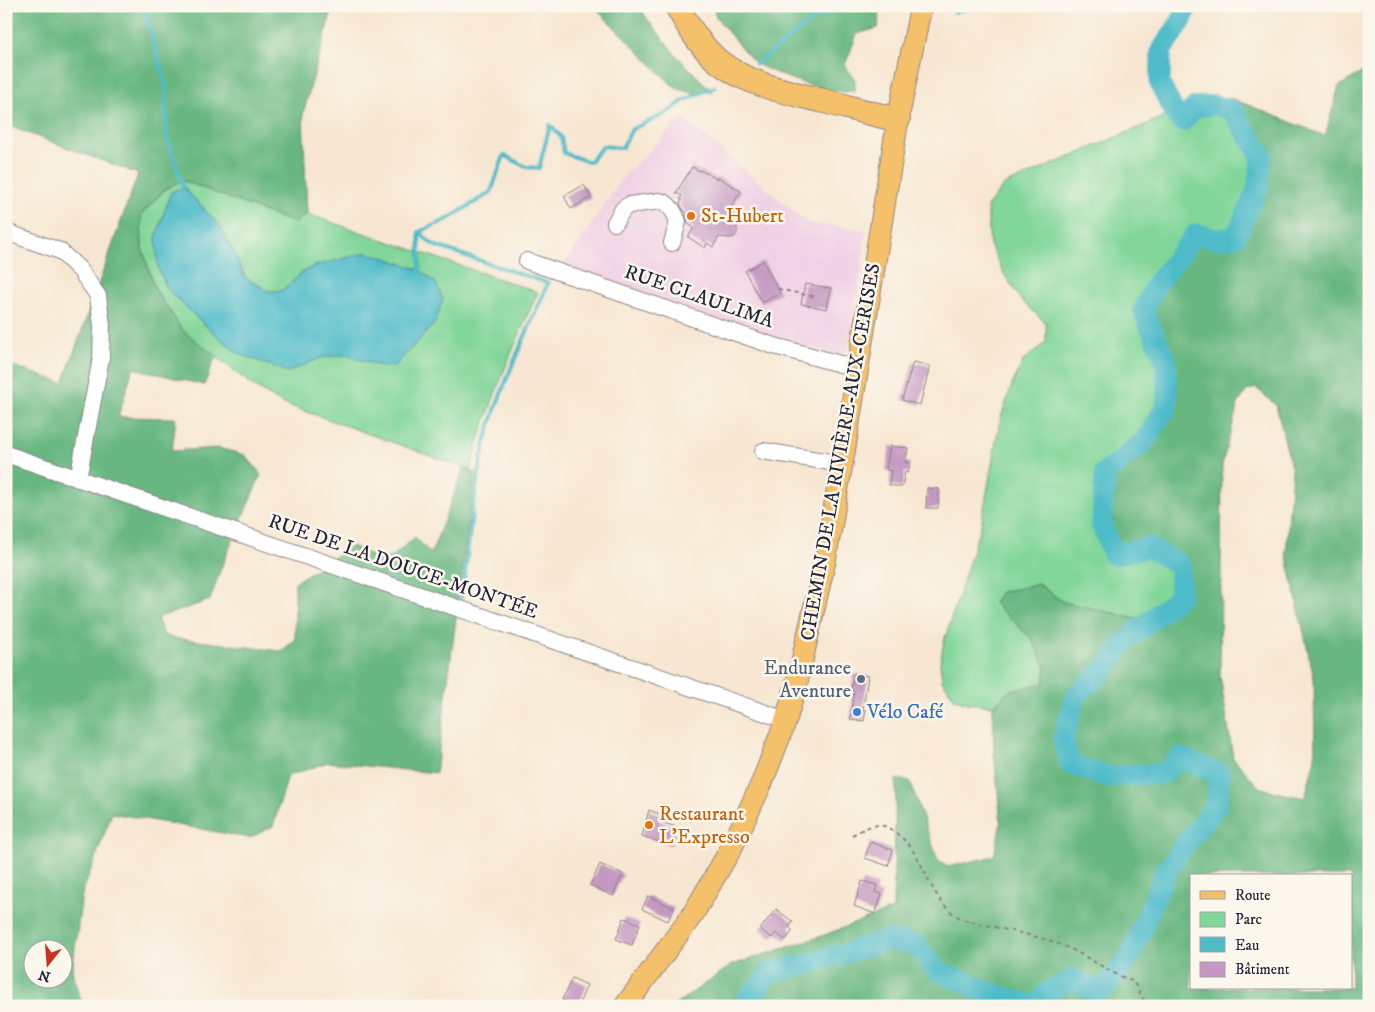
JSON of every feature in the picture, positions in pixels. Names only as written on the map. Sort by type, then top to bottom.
[{"type":"highway","points":[[676,6],[685,16],[702,44],[718,61],[735,73],[790,92],[898,119]]},
{"type":"main road","name":"CHEMIN DE LA RIVIÈRE-AUX-CERISES","points":[[625,1006],[693,914],[732,847],[766,773],[786,720],[798,678],[825,561],[898,119],[921,6]]},
{"type":"street","points":[[615,223],[623,209],[629,205],[665,202],[672,209],[678,222],[672,243]]},
{"type":"street","points":[[6,232],[60,251],[80,270],[98,296],[102,325],[101,358],[78,479]]},
{"type":"street","name":"RUE CLAULIMA","points":[[527,260],[771,345],[840,364],[858,367]]},
{"type":"street","points":[[763,451],[842,464]]},
{"type":"street","name":"RUE DE LA DOUCE-MONTÉE","points":[[6,454],[786,720]]},
{"type":"path","points":[[778,290],[816,297]]},
{"type":"path","points":[[852,835],[871,825],[877,824],[885,827],[900,837],[910,847],[942,903],[958,917],[1069,948],[1135,984],[1147,1006]]},
{"type":"shaded area","points":[[682,118],[808,223],[866,230],[849,347],[846,352],[837,354],[765,337],[563,266],[624,176]]},
{"type":"green space","points":[[6,6],[333,6],[303,114],[307,214],[294,223],[182,180],[165,189],[141,215],[142,248],[155,289],[183,331],[216,356],[204,385],[133,368],[118,417],[176,418],[172,451],[218,448],[245,455],[261,474],[223,563],[210,600],[157,618],[164,635],[173,638],[281,651],[295,640],[295,582],[352,546],[381,560],[392,557],[415,537],[431,554],[464,468],[475,472],[436,773],[328,762],[288,776],[273,826],[250,838],[112,813],[82,894],[72,971],[83,1006],[6,1006],[6,389],[13,366],[63,383],[138,174],[6,125]]},
{"type":"green space","points":[[593,6],[639,6],[674,53],[712,91],[694,94],[675,88]]},
{"type":"green space","points":[[713,6],[880,6],[878,28],[857,34],[845,65],[855,80],[855,91],[845,92],[815,87],[756,64],[716,17]]},
{"type":"green space","points":[[1369,69],[1369,1006],[673,1006],[732,965],[819,937],[893,909],[896,779],[910,781],[938,861],[948,867],[994,856],[1001,823],[994,752],[993,706],[1009,691],[1044,683],[1046,667],[1032,639],[994,603],[1001,592],[1038,584],[1063,602],[1149,621],[1180,596],[1180,565],[1148,547],[1114,555],[1102,526],[1105,473],[1144,442],[1167,406],[1166,362],[1151,308],[1157,283],[1196,234],[1217,239],[1236,236],[1257,190],[1262,156],[1232,110],[1233,99],[1325,136],[1339,86]],"holes":[[[1256,388],[1276,405],[1292,471],[1286,553],[1314,678],[1315,758],[1305,798],[1259,787],[1233,758],[1220,675],[1222,464],[1238,404],[1246,391]]]},
{"type":"green space","points":[[1213,96],[1233,99],[1232,110],[1262,156],[1257,190],[1236,236],[1217,239],[1196,234],[1151,308],[1166,362],[1167,406],[1144,442],[1105,473],[1148,547],[1180,565],[1180,596],[1149,621],[1063,602],[1038,584],[994,603],[1032,639],[1046,667],[1044,683],[1009,691],[993,706],[967,703],[955,699],[942,680],[940,663],[944,641],[981,525],[1000,420],[1012,385],[1023,361],[1046,342],[1046,323],[1021,300],[1003,272],[990,245],[987,207],[1004,185]]},
{"type":"green space","points":[[182,180],[294,223],[307,214],[538,292],[492,402],[470,470],[282,403],[255,387],[183,331],[155,289],[142,248],[141,215],[165,189]],"holes":[[[184,187],[220,226],[246,278],[268,291],[281,291],[303,272],[315,266],[365,253],[380,256],[420,270],[384,367],[346,355],[323,357],[287,372],[209,329],[169,291],[158,269]]]},
{"type":"water","points":[[183,187],[220,226],[246,278],[268,291],[281,291],[303,272],[315,266],[365,253],[380,256],[420,270],[436,283],[443,299],[435,323],[396,365],[384,367],[346,355],[323,357],[287,372],[237,353],[169,291],[158,269],[156,237],[171,192]]},
{"type":"building","points":[[692,167],[717,179],[718,177],[741,191],[731,208],[739,212],[741,221],[737,226],[737,234],[730,238],[719,237],[713,247],[707,243],[705,248],[688,237],[694,228],[688,224],[686,212],[680,204],[682,196],[676,193]]},
{"type":"building","points":[[584,185],[591,197],[571,209],[564,196]]},
{"type":"building","points":[[763,261],[780,293],[762,303],[745,271]]},
{"type":"building","points":[[805,284],[831,288],[827,309],[801,304]]},
{"type":"building","points":[[913,362],[930,366],[920,405],[902,400]]},
{"type":"building","points":[[890,446],[908,448],[905,462],[910,463],[908,473],[905,472],[902,487],[889,485],[891,471],[886,470]]},
{"type":"building","points":[[927,488],[939,489],[938,508],[926,508]]},
{"type":"building","points":[[854,674],[868,676],[863,710],[866,710],[864,721],[850,719],[854,691],[851,690]]},
{"type":"building","points":[[649,810],[662,815],[660,822],[677,827],[671,846],[642,836]]},
{"type":"building","points":[[870,842],[893,850],[888,866],[865,858]]},
{"type":"building","points":[[600,864],[623,874],[613,896],[590,885]]},
{"type":"building","points":[[862,881],[877,885],[875,892],[882,894],[875,914],[854,906]]},
{"type":"building","points":[[648,896],[674,908],[668,921],[642,909]]},
{"type":"building","points":[[776,909],[793,922],[789,927],[793,931],[785,940],[776,933],[772,938],[760,929]]},
{"type":"building","points":[[624,918],[640,924],[632,945],[616,939]]},
{"type":"building","points":[[572,978],[587,985],[578,1006],[562,1000]]},
{"type":"waterway","points":[[143,6],[166,85],[166,133],[183,187]]},
{"type":"waterway","points":[[756,64],[818,16],[846,6]]},
{"type":"waterway","points":[[955,12],[977,6]]},
{"type":"waterway","points":[[1036,1006],[1049,991],[1073,979],[1091,989],[1105,988],[1132,953],[1164,875],[1189,839],[1216,806],[1220,774],[1180,758],[1165,773],[1108,777],[1070,764],[1063,738],[1076,696],[1098,676],[1127,640],[1180,596],[1180,565],[1148,547],[1114,555],[1102,526],[1105,473],[1144,442],[1167,406],[1166,362],[1143,310],[1157,283],[1196,234],[1217,239],[1236,236],[1257,190],[1262,156],[1232,110],[1215,105],[1195,107],[1183,121],[1176,115],[1160,84],[1161,51],[1182,20],[1187,6]]},
{"type":"waterway","points":[[420,270],[419,232],[448,219],[491,192],[504,155],[526,167],[539,168],[550,125],[561,137],[564,153],[589,162],[603,146],[622,148],[632,129],[665,114],[683,101],[715,87]]},
{"type":"waterway","points":[[419,232],[436,246],[548,283],[507,377],[487,435],[475,495],[462,597]]},
{"type":"waterway","points":[[742,1006],[771,972],[819,961],[888,940],[917,945],[936,970],[986,991],[1033,1006]]},
{"type":"waterway","points":[[970,1006],[973,986]]},
{"type":"waterway","points":[[1090,1006],[1097,988]]},
{"type":"place","name":"St-Hubert","points":[[691,216]]},
{"type":"place","name":"Endurance Aventure","points":[[861,679]]},
{"type":"place","name":"Vélo Café","points":[[857,712]]},
{"type":"place","name":"Restaurant L'Expresso","points":[[649,825]]}]
